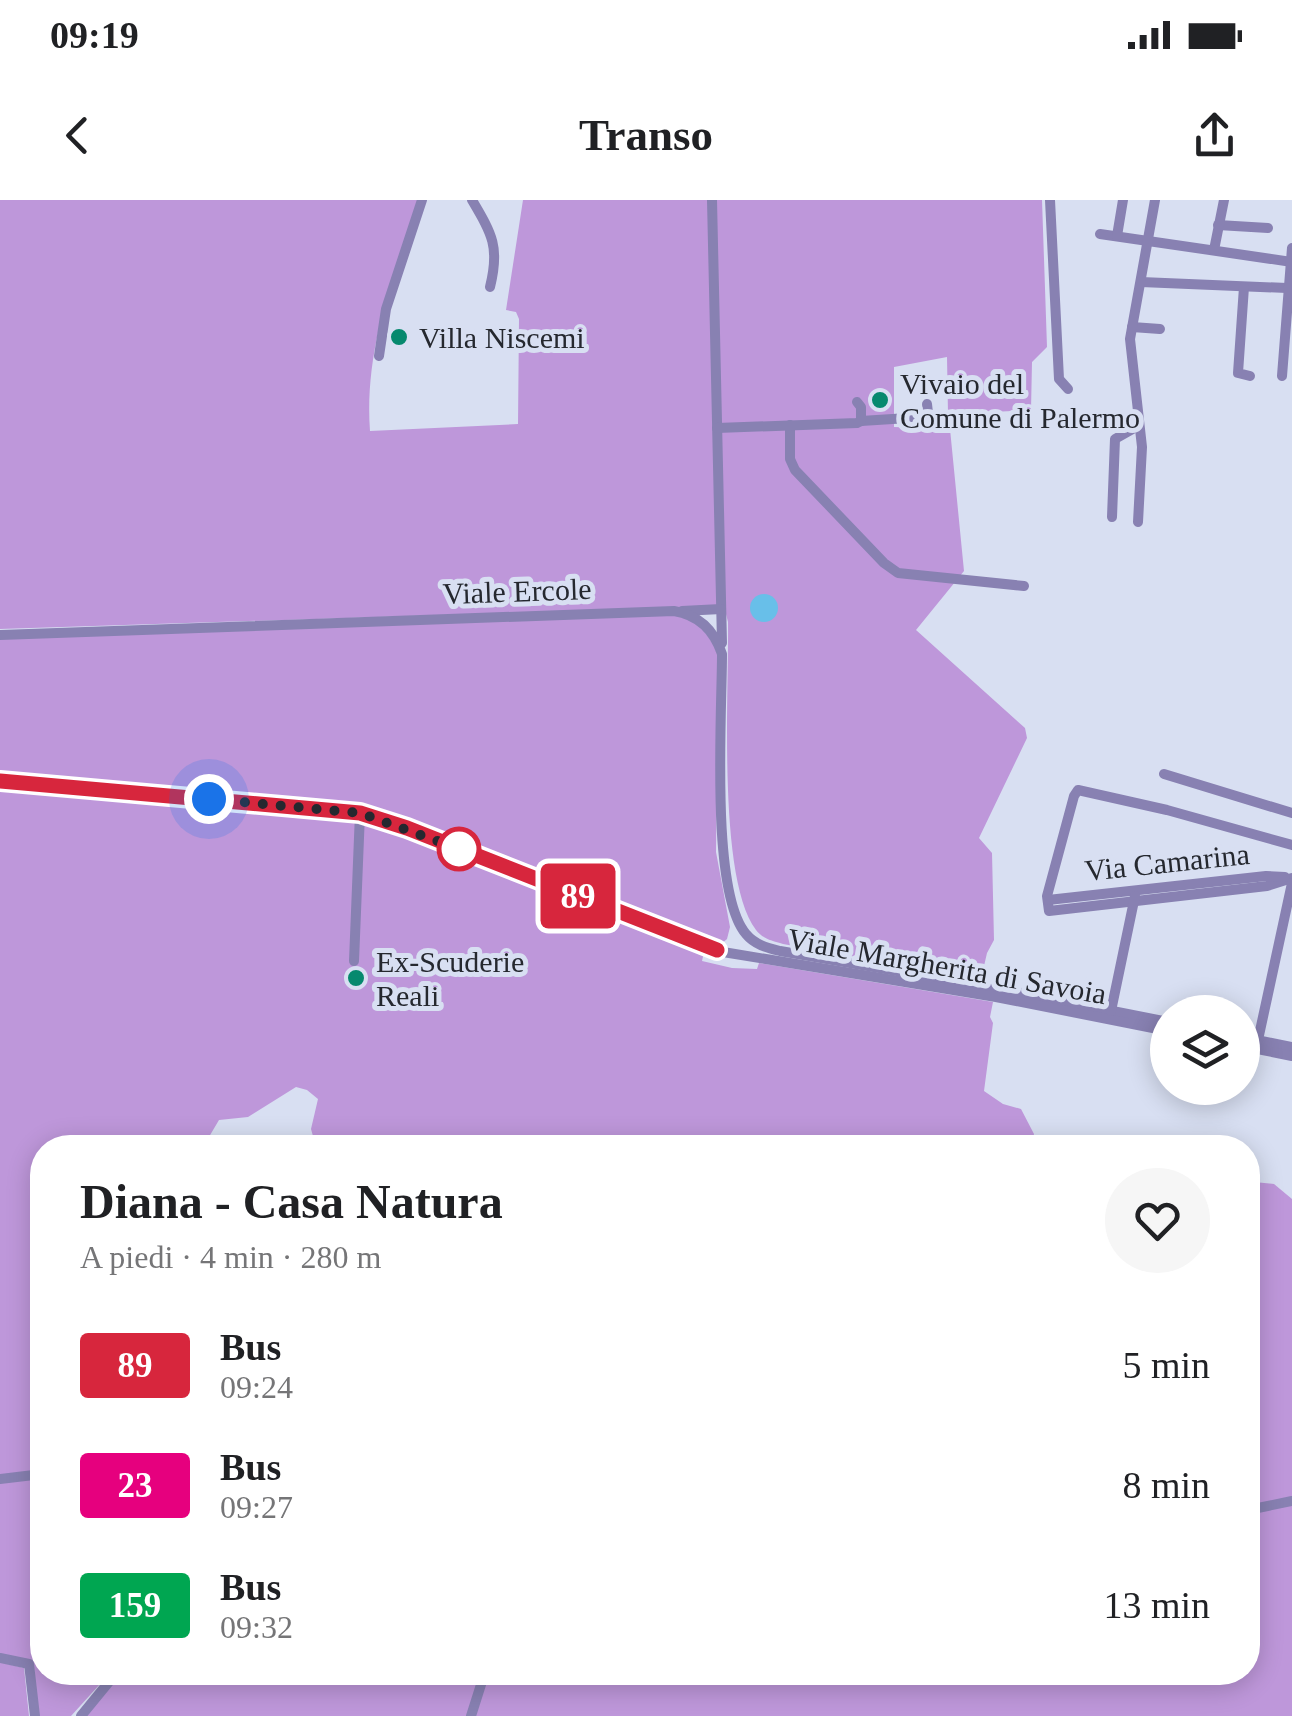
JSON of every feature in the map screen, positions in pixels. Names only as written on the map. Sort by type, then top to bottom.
[{"type":"street","points":[[378,356],[386,309],[422,200]]},
{"type":"street","points":[[472,200],[496,245],[490,286]]},
{"type":"street","points":[[712,200],[722,609],[723,851],[738,920],[738,942],[726,950],[717,950]]},
{"type":"street","points":[[1050,200],[1059,379],[1068,389]]},
{"type":"street","points":[[1118,236],[1122,200]]},
{"type":"street","points":[[1138,522],[1142,446],[1130,339],[1155,200]]},
{"type":"street","points":[[1214,250],[1224,200]]},
{"type":"street","points":[[1218,225],[1268,228]]},
{"type":"street","points":[[1100,234],[1291,262]]},
{"type":"street","points":[[1282,376],[1292,248]]},
{"type":"street","points":[[1141,282],[1288,288]]},
{"type":"street","points":[[1244,286],[1238,372],[1250,376]]},
{"type":"street","points":[[1132,327],[1160,328]]},
{"type":"street","points":[[856,402],[861,407],[861,421]]},
{"type":"street","points":[[718,428],[924,417],[926,404]]},
{"type":"street","points":[[790,425],[790,459],[795,470],[893,570],[1024,586]]},
{"type":"street","points":[[1112,517],[1115,439],[1138,426]]},
{"type":"street","name":"Viale Ercole","points":[[0,635],[722,609]]},
{"type":"street","points":[[674,612],[687,614],[708,628],[722,654]]},
{"type":"street","points":[[1164,774],[1292,813]]},
{"type":"street","name":"Viale Margherita di Savoia","points":[[0,781],[360,813],[717,950],[996,996],[1150,1027]]},
{"type":"street","name":"Via Camarina","points":[[1292,845],[1078,790],[1048,905],[1266,876],[1292,880]]},
{"type":"street","points":[[354,960],[360,813]]},
{"type":"street","points":[[1260,1031],[1292,880]]},
{"type":"street","points":[[1111,1011],[1135,896]]},
{"type":"street","name":"Viale Margherita di Savoia","points":[[738,920],[753,941],[780,950],[1150,1019]]},
{"type":"street","points":[[1260,1040],[1292,1047]]},
{"type":"street","points":[[1260,1050],[1292,1056]]},
{"type":"street","points":[[0,1479],[30,1475]]},
{"type":"street","points":[[1260,1508],[1292,1501]]},
{"type":"street","points":[[0,1658],[29,1664],[30,1674]]},
{"type":"street","points":[[31,1685],[34,1716]]},
{"type":"street","points":[[81,1716],[106,1685]]},
{"type":"street","points":[[471,1716],[481,1685]]},
{"type":"shaded area","points":[[0,200],[419,200],[382,314],[371,372],[370,431],[518,424],[519,319],[516,312],[506,310],[523,200],[1042,200],[1047,347],[1032,362],[1031,410],[948,414],[947,357],[894,367],[894,427],[950,429],[964,571],[916,630],[1025,728],[1027,738],[979,838],[992,853],[994,940],[981,979],[783,944],[756,930],[744,905],[735,870],[730,828],[728,622],[724,606],[0,629]]},
{"type":"shaded area","points":[[671,615],[688,619],[701,628],[718,656],[716,852],[730,927],[727,939],[720,945],[703,942],[377,813],[0,777],[0,639]]},
{"type":"shaded area","points":[[0,788],[354,819],[405,834],[704,952],[702,961],[757,969],[759,963],[993,1002],[984,1091],[1003,1104],[1021,1109],[1034,1135],[313,1135],[318,1099],[296,1087],[248,1117],[219,1120],[210,1135],[30,1135],[30,1472],[0,1475]]},
{"type":"shaded area","points":[[1260,1183],[1274,1184],[1292,1199],[1292,1716],[84,1716],[111,1685],[1260,1685]]},
{"type":"shaded area","points":[[30,1480],[30,1666],[0,1654],[0,1482]]},
{"type":"shaded area","points":[[0,1662],[24,1668],[29,1716],[0,1716]]},
{"type":"shaded area","points":[[35,1685],[99,1685],[71,1716],[38,1716]]},
{"type":"water","points":[[764,594],[774,598],[778,608],[774,618],[764,622],[754,618],[750,608],[754,598]]},
{"type":"bus line","name":"89","points":[[0,781],[360,813],[717,950]]},
{"type":"place","name":"Villa Niscemi","points":[[399,337]]},
{"type":"place","name":"Vivaio del Comune di Palermo","points":[[880,400]]},
{"type":"place","name":"Ex-Scuderie Reali","points":[[356,978]]},
{"type":"route","points":[[209,799],[360,813],[473,854],[459,849]]}]
